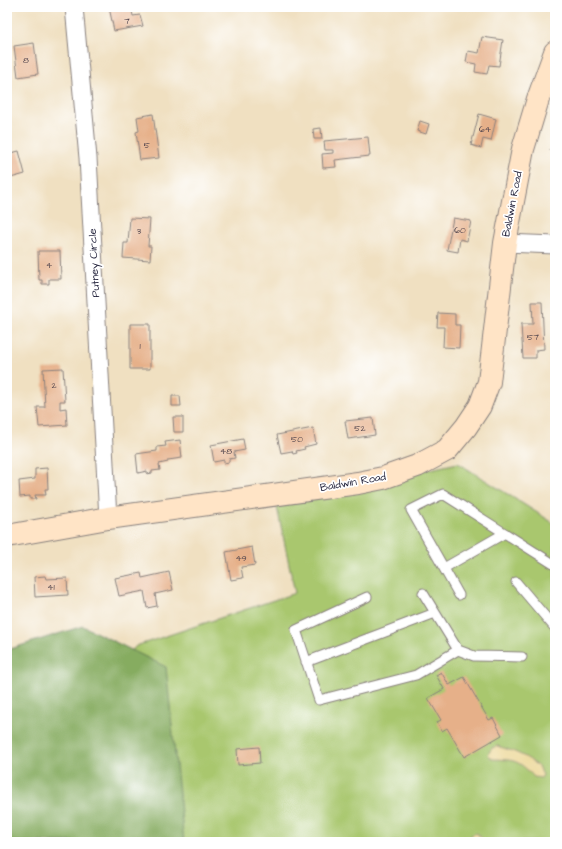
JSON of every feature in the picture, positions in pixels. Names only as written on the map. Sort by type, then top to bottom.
[{"type":"street","name":"Putney Circle","points":[[74,7],[88,158],[108,518]]},
{"type":"street","name":"Baldwin Road","points":[[7,536],[108,518],[358,483],[383,478],[417,466],[447,450],[466,427],[480,406],[489,382],[505,243],[523,149],[538,99],[555,52]]},
{"type":"street","points":[[505,243],[555,245]]},
{"type":"lane","points":[[459,595],[411,510],[443,494],[555,564]]},
{"type":"lane","points":[[444,568],[505,533]]},
{"type":"lane","points":[[516,582],[555,628]]},
{"type":"lane","points":[[423,593],[458,650],[474,656],[522,657]]},
{"type":"lane","points":[[367,597],[296,630],[319,700],[416,675],[458,650]]},
{"type":"lane","points":[[306,662],[435,613]]},
{"type":"green space","points":[[458,463],[555,524],[555,842],[116,842],[99,685],[136,646],[295,593],[276,502]]},
{"type":"green space","points":[[83,626],[166,667],[184,842],[7,842],[7,650]]},
{"type":"sand","points":[[497,746],[517,753],[530,760],[540,769],[543,775],[541,778],[534,777],[524,767],[511,760],[492,759],[488,754],[492,748]]},
{"type":"sand","points":[[476,833],[482,838],[482,842],[472,842],[471,835]]},
{"type":"building","points":[[109,7],[131,7],[133,16],[140,15],[143,26],[114,31]]},
{"type":"building","points":[[482,37],[503,40],[499,66],[489,65],[487,74],[475,72],[476,64],[466,62],[468,51],[479,53]]},
{"type":"building","points":[[34,43],[38,74],[18,77],[14,46]]},
{"type":"building","points":[[153,114],[159,158],[140,160],[136,132],[139,131],[137,117]]},
{"type":"building","points":[[479,114],[496,119],[491,141],[483,139],[481,148],[471,145]]},
{"type":"building","points":[[420,121],[429,124],[426,134],[417,131]]},
{"type":"building","points":[[321,128],[322,139],[314,139],[313,129]]},
{"type":"building","points":[[368,137],[370,156],[335,160],[336,167],[323,168],[322,154],[333,153],[333,150],[325,150],[324,141]]},
{"type":"building","points":[[555,137],[555,152],[550,150]]},
{"type":"building","points":[[19,151],[25,174],[7,179],[7,154]]},
{"type":"building","points":[[130,218],[150,219],[148,246],[151,246],[150,260],[123,258],[124,243],[128,243]]},
{"type":"building","points":[[453,218],[471,221],[467,241],[460,239],[458,252],[447,250]]},
{"type":"building","points":[[38,251],[60,251],[61,279],[49,279],[49,284],[42,284],[42,280],[39,280]]},
{"type":"building","points":[[532,302],[542,302],[544,349],[536,350],[536,358],[523,358],[521,324],[533,324]]},
{"type":"building","points":[[438,313],[455,314],[455,325],[460,325],[459,348],[443,347],[444,327],[437,327]]},
{"type":"building","points":[[130,324],[150,324],[150,369],[130,369]]},
{"type":"building","points":[[63,368],[65,401],[60,401],[60,409],[66,408],[67,425],[39,427],[37,407],[45,407],[43,369]]},
{"type":"building","points":[[172,396],[180,396],[181,406],[172,406]]},
{"type":"building","points":[[173,417],[183,417],[183,432],[174,432]]},
{"type":"building","points":[[373,418],[375,435],[348,439],[345,421]]},
{"type":"building","points":[[313,428],[316,444],[304,447],[305,449],[296,451],[297,453],[293,454],[292,451],[281,453],[277,435]]},
{"type":"building","points":[[243,439],[245,450],[234,452],[235,458],[229,459],[229,462],[224,463],[224,460],[214,462],[211,445]]},
{"type":"building","points":[[180,440],[182,458],[168,460],[168,462],[159,464],[160,470],[152,471],[152,473],[147,474],[147,471],[138,473],[136,454],[157,451],[157,447],[166,446],[165,442]]},
{"type":"building","points":[[47,468],[48,489],[45,489],[46,495],[35,495],[36,499],[30,499],[30,496],[20,497],[19,481],[35,479],[35,469]]},
{"type":"building","points":[[252,547],[255,565],[241,567],[243,578],[231,580],[226,552]]},
{"type":"building","points":[[169,572],[173,590],[155,594],[157,606],[147,608],[144,591],[119,596],[115,578],[141,573],[142,578]]},
{"type":"building","points":[[45,576],[46,579],[67,578],[68,595],[35,597],[34,577]]},
{"type":"building","points":[[441,672],[449,685],[464,677],[489,720],[493,718],[502,735],[464,757],[447,728],[442,731],[437,722],[441,720],[428,698],[444,689],[436,675]]},
{"type":"building","points":[[259,747],[260,763],[238,765],[237,749]]}]
